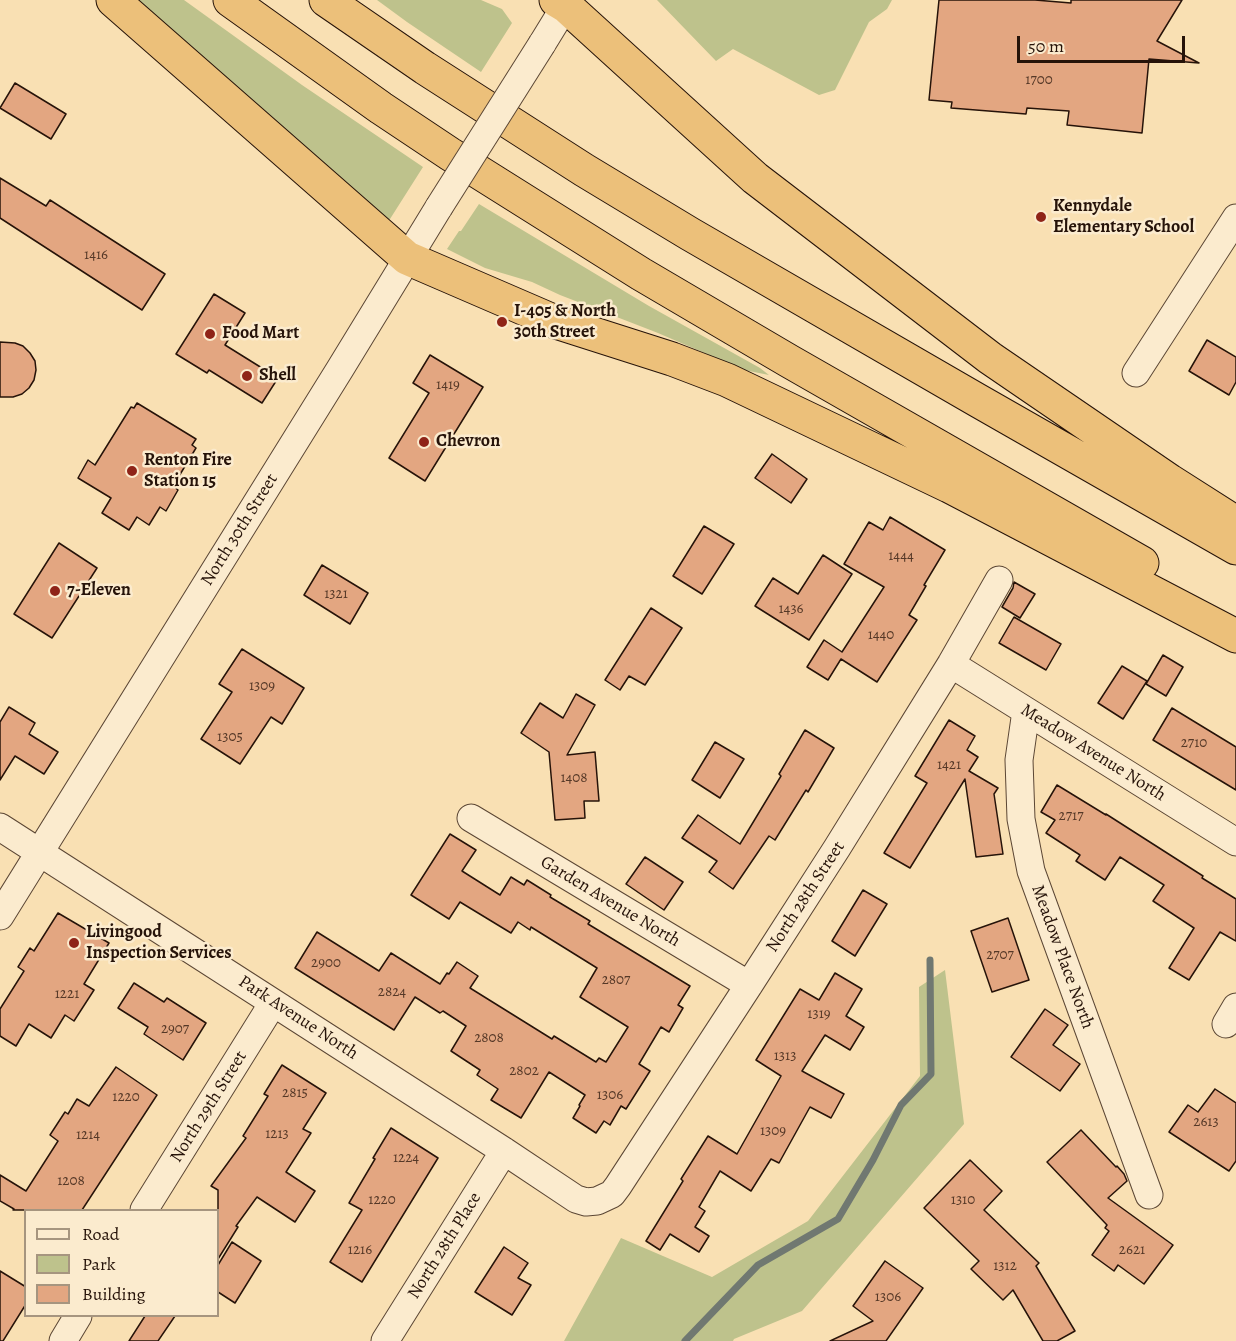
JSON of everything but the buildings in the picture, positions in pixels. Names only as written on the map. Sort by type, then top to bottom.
[{"type":"highway","points":[[113,0],[407,258],[553,321],[694,366],[733,383],[949,486],[1236,636]]},
{"type":"highway","points":[[231,0],[381,108],[641,274],[1236,617]]},
{"type":"highway","points":[[326,0],[435,74],[584,170],[977,400],[1236,548]]},
{"type":"highway","points":[[564,2],[755,178],[990,358],[1236,524]]},
{"type":"street","name":"North 30th Street","points":[[0,916],[542,44],[564,2]]},
{"type":"street","points":[[1136,373],[1236,218]]},
{"type":"street","name":"North 28th Street","points":[[597,1201],[612,1194],[618,1186],[749,985],[951,664],[999,580]]},
{"type":"street","name":"Meadow Avenue North","points":[[951,664],[1236,842]]},
{"type":"street","name":"Meadow Place North","points":[[1026,711],[1019,760],[1021,819],[1031,871],[1149,1195]]},
{"type":"street","name":"Garden Avenue North","points":[[471,818],[749,985]]},
{"type":"street","name":"Park Avenue North","points":[[0,827],[576,1198],[586,1202],[597,1201]]},
{"type":"street","name":"North 29th Street","points":[[145,1209],[273,1003]]},
{"type":"street","name":"North 28th Place","points":[[385,1341],[504,1151]]},
{"type":"street","points":[[63,1341],[77,1317]]},
{"type":"green space","points":[[131,0],[184,0],[302,85],[423,167],[390,219],[385,220]]},
{"type":"green space","points":[[377,0],[481,0],[502,9],[512,23],[481,72]]},
{"type":"green space","points":[[657,0],[892,0],[887,9],[869,22],[835,90],[819,95],[733,49],[716,61]]},
{"type":"green space","points":[[479,204],[769,375],[744,370],[532,282],[485,268],[447,249]]},
{"type":"green space","points":[[945,970],[964,1124],[802,1311],[733,1341],[564,1341],[621,1238],[712,1277],[808,1221],[920,1076],[919,987]]},
{"type":"waterway","points":[[685,1341],[758,1265],[838,1219],[873,1160],[901,1105],[931,1074],[930,960]]},
{"type":"place","name":"Kennydale Elementary School","points":[[1041,217]]},
{"type":"place","name":"I-405 & North 30th Street","points":[[502,322]]},
{"type":"place","name":"Food Mart","points":[[210,334]]},
{"type":"place","name":"Shell","points":[[247,376]]},
{"type":"place","name":"Chevron","points":[[424,442]]},
{"type":"place","name":"Renton Fire Station 15","points":[[132,471]]},
{"type":"place","name":"7-Eleven","points":[[55,591]]},
{"type":"place","name":"Livingood Inspection Services","points":[[74,943]]}]
